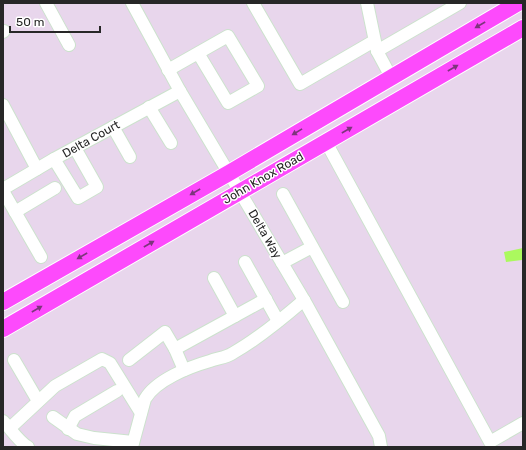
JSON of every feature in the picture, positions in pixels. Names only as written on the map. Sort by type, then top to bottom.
[{"type":"main road","points":[[507,6],[520,28]]},
{"type":"main road","name":"John Knox Road","points":[[3,302],[228,173],[391,77],[507,6]]},
{"type":"main road","name":"John Knox Road","points":[[3,329],[520,28]]},
{"type":"street","points":[[46,3],[70,45]]},
{"type":"street","points":[[253,3],[300,84],[460,3]]},
{"type":"street","points":[[367,3],[375,46],[391,77]]},
{"type":"street","name":"Delta Way","points":[[134,4],[168,70],[228,173],[241,191],[380,436],[381,447]]},
{"type":"street","points":[[168,70],[198,53],[228,36],[258,86],[228,103],[198,53]]},
{"type":"street","name":"Delta Court","points":[[3,190],[54,159],[180,91]]},
{"type":"street","points":[[3,105],[38,168]]},
{"type":"street","points":[[149,108],[171,143]]},
{"type":"street","points":[[113,127],[130,158]]},
{"type":"street","points":[[326,142],[490,442],[523,423]]},
{"type":"street","points":[[54,159],[78,198],[97,187],[75,148]]},
{"type":"street","points":[[15,212],[55,188]]},
{"type":"street","points":[[3,190],[41,257]]},
{"type":"street","points":[[283,194],[342,302]]},
{"type":"street","points":[[282,263],[312,247]]},
{"type":"street","points":[[245,262],[278,321]]},
{"type":"street","points":[[214,278],[235,316]]},
{"type":"street","points":[[175,349],[266,299]]},
{"type":"street","points":[[53,417],[77,434],[133,445],[145,399],[148,394],[158,385],[184,370],[233,354],[304,300]]},
{"type":"street","points":[[129,360],[165,332],[175,349],[184,370]]},
{"type":"street","points":[[14,360],[38,401]]},
{"type":"street","points":[[7,425],[55,386],[102,360],[110,364],[141,413]]},
{"type":"street","points":[[68,429],[75,416],[117,391]]},
{"type":"street","points":[[3,410],[7,425],[24,446]]},
{"type":"shaded area","points":[[523,248],[523,262],[522,260],[506,262],[504,252]]}]
